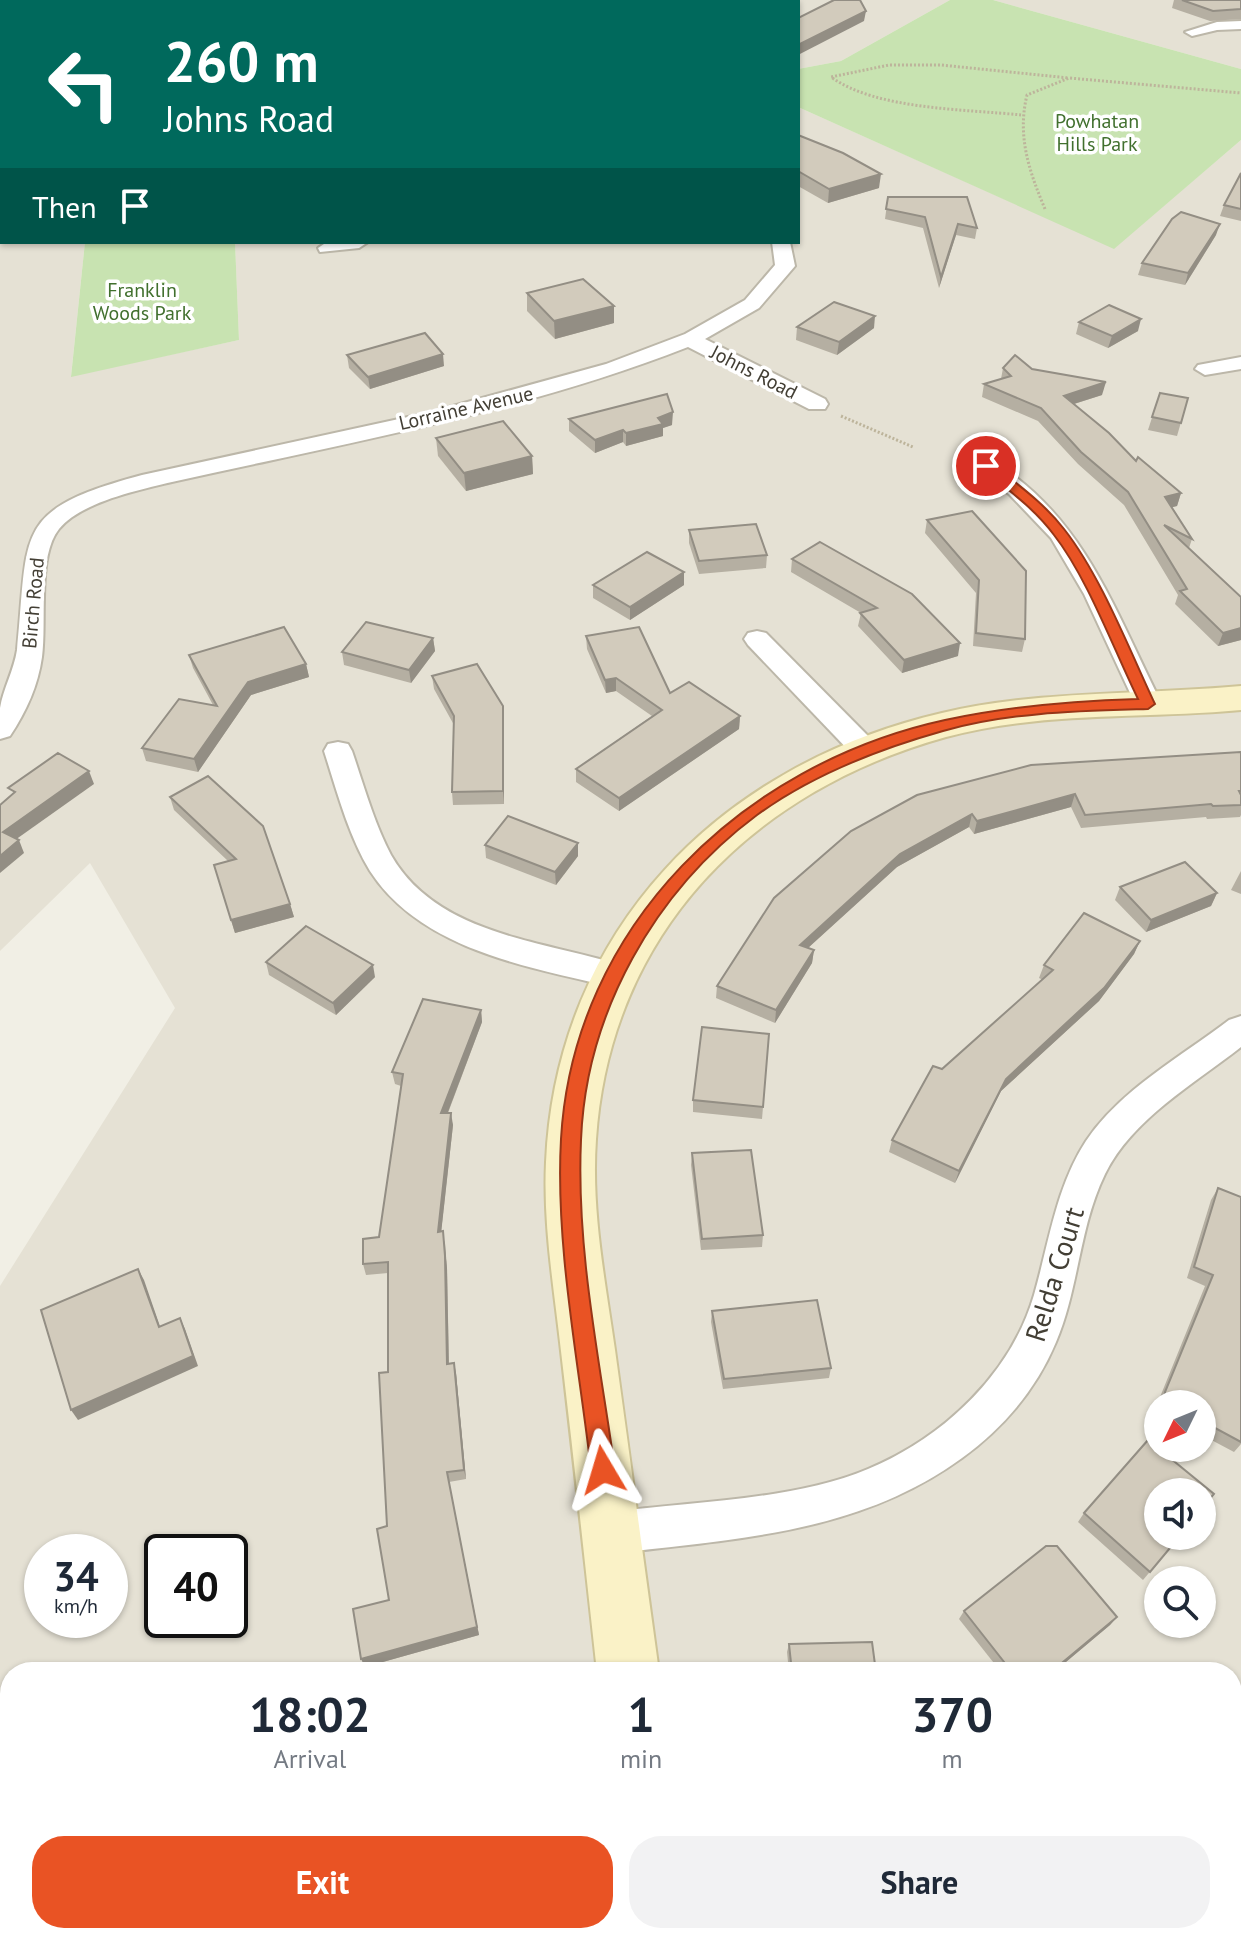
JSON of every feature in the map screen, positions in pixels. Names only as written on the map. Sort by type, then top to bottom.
[{"type":"street","points":[[1192,32],[1217,26],[1241,25]]},
{"type":"street","points":[[327,248],[348,244]]},
{"type":"street","name":"Lorraine Avenue","points":[[94,499],[196,469],[606,373],[691,340],[735,316],[767,293],[785,266],[781,244]]},
{"type":"street","name":"Johns Road","points":[[691,340],[817,404]]},
{"type":"street","points":[[1205,369],[1241,363]]},
{"type":"street","points":[[967,454],[1006,478],[1060,532],[1077,558],[1148,704]]},
{"type":"street","name":"Birch Road","points":[[0,730],[14,708],[26,674],[40,539],[60,516],[94,499]]},
{"type":"street","points":[[757,639],[865,750]]},
{"type":"street","points":[[627,1662],[572,1222],[571,1138],[579,1077],[597,1013],[613,975],[637,932],[708,846],[751,812],[801,781],[865,750],[944,725],[999,715],[1071,707],[1241,698]]},
{"type":"street","points":[[338,751],[372,846],[384,868],[404,891],[430,912],[465,931],[510,949],[613,975]]},
{"type":"street","name":"Relda Court","points":[[611,1533],[797,1509],[859,1493],[915,1467],[974,1426],[1011,1386],[1037,1340],[1058,1279],[1081,1185],[1100,1150],[1125,1120],[1241,1029]]},
{"type":"path","points":[[1021,115],[879,97],[837,85],[831,77],[889,65],[941,65],[1241,93]]},
{"type":"path","points":[[1045,209],[1027,167],[1021,115],[1027,95],[1069,78]]},
{"type":"path","points":[[817,404],[913,447]]},
{"type":"shaded area","points":[[800,0],[950,0],[841,61],[800,69]]},
{"type":"shaded area","points":[[993,0],[1241,0],[1241,69]]},
{"type":"shaded area","points":[[800,108],[1114,248],[1241,140],[1241,1662],[0,1662],[0,1286],[175,1008],[90,863],[0,951],[0,244],[85,244],[71,376],[239,340],[235,244],[800,244]]},
{"type":"green space","name":"Powhatan Hills Park","points":[[950,0],[993,0],[1241,69],[1241,140],[1114,249],[800,108],[800,69],[841,61]]},
{"type":"green space","name":"Franklin Woods Park","points":[[85,244],[235,244],[239,340],[71,377]]},
{"type":"building","points":[[834,0],[860,0],[866,11],[800,44],[800,17]]},
{"type":"building","points":[[1182,0],[1241,0],[1241,9],[1213,11]]},
{"type":"building","points":[[800,136],[843,153],[881,174],[829,189],[800,172]]},
{"type":"building","points":[[1241,173],[1241,209],[1224,205]]},
{"type":"building","points":[[888,197],[967,197],[977,228],[958,224],[941,277],[925,217],[886,209]]},
{"type":"building","points":[[1181,212],[1220,224],[1188,273],[1142,263],[1172,219]]},
{"type":"building","points":[[583,279],[614,306],[554,321],[527,293]]},
{"type":"building","points":[[834,302],[875,316],[839,342],[797,327]]},
{"type":"building","points":[[1109,305],[1141,319],[1112,336],[1079,322]]},
{"type":"building","points":[[425,333],[443,354],[368,377],[347,355]]},
{"type":"building","points":[[1015,355],[1032,369],[1106,382],[1064,396],[1109,433],[1136,461],[1138,457],[1181,493],[1165,497],[1192,539],[1164,525],[1241,597],[1241,628],[1223,633],[1180,591],[1187,589],[1128,492],[1081,452],[1041,408],[984,384],[1011,376],[1003,368]]},
{"type":"building","points":[[1160,393],[1188,398],[1181,423],[1152,417]]},
{"type":"building","points":[[667,394],[673,412],[658,418],[663,424],[626,433],[623,430],[595,440],[569,419]]},
{"type":"building","points":[[503,421],[532,456],[464,473],[436,438]]},
{"type":"building","points":[[972,511],[1026,571],[1025,639],[976,633],[979,580],[927,520]]},
{"type":"building","points":[[756,524],[767,555],[699,561],[689,530]]},
{"type":"building","points":[[820,542],[912,594],[960,643],[904,660],[860,613],[877,608],[792,559]]},
{"type":"building","points":[[647,552],[684,572],[630,607],[593,585]]},
{"type":"building","points":[[366,622],[433,638],[409,670],[342,652]]},
{"type":"building","points":[[284,627],[306,664],[248,682],[194,759],[142,748],[179,699],[217,706],[189,655]]},
{"type":"building","points":[[639,627],[670,693],[689,682],[740,716],[619,798],[576,769],[662,710],[616,678],[605,680],[586,636]]},
{"type":"building","points":[[477,664],[503,706],[503,791],[452,792],[454,716],[432,676]]},
{"type":"building","points":[[1241,752],[1241,805],[1211,804],[1085,815],[1075,794],[977,821],[972,814],[900,854],[800,945],[814,950],[776,1010],[717,986],[774,898],[851,831],[917,795],[1031,765]]},
{"type":"building","points":[[58,753],[89,771],[3,832],[19,840],[0,856],[0,805],[15,792],[8,788]]},
{"type":"building","points":[[208,776],[263,826],[290,904],[231,920],[214,865],[236,859],[170,797]]},
{"type":"building","points":[[508,816],[578,843],[555,872],[485,845]]},
{"type":"building","points":[[1185,862],[1217,893],[1151,920],[1120,887]]},
{"type":"building","points":[[1084,913],[1140,941],[1104,988],[1006,1079],[959,1171],[892,1140],[933,1066],[942,1069],[1053,970],[1044,965]]},
{"type":"building","points":[[306,926],[373,965],[333,1003],[266,962]]},
{"type":"building","points":[[423,999],[481,1010],[441,1113],[451,1113],[438,1232],[443,1231],[445,1256],[447,1364],[454,1363],[464,1470],[447,1472],[477,1627],[361,1659],[353,1609],[389,1600],[377,1529],[387,1526],[379,1373],[388,1372],[388,1262],[363,1264],[363,1239],[379,1237],[403,1074],[392,1072]]},
{"type":"building","points":[[702,1027],[769,1034],[763,1107],[693,1100]]},
{"type":"building","points":[[751,1150],[763,1235],[702,1239],[692,1153]]},
{"type":"building","points":[[1218,1188],[1241,1197],[1241,1442],[1216,1429],[1216,1390],[1166,1390],[1213,1275],[1194,1267]]},
{"type":"building","points":[[138,1269],[159,1327],[180,1318],[193,1356],[71,1410],[41,1310]]},
{"type":"building","points":[[817,1300],[831,1368],[724,1379],[712,1311]]},
{"type":"building","points":[[1144,1445],[1144,1462],[1175,1462],[1194,1478],[1144,1478],[1144,1550],[1168,1550],[1155,1566],[1144,1567],[1084,1513]]},
{"type":"building","points":[[1046,1546],[1057,1546],[1117,1617],[1063,1662],[1004,1662],[964,1611]]},
{"type":"building","points":[[872,1642],[875,1662],[791,1662],[789,1644]]},
{"type":"route","points":[[603,1470],[572,1222],[571,1138],[579,1077],[597,1013],[613,975],[637,932],[670,887],[708,846],[751,812],[801,781],[865,750],[944,725],[999,715],[1071,707],[1148,704],[1077,558],[1060,532],[1006,478],[986,466]]}]
